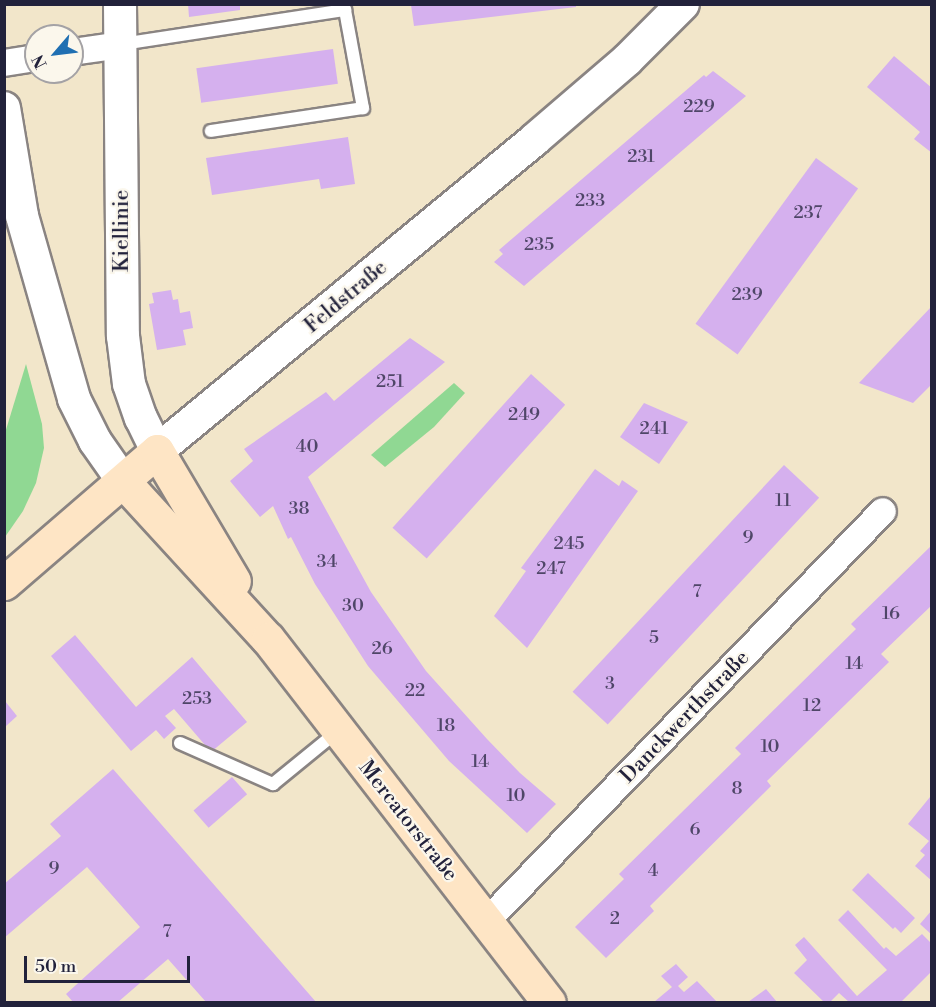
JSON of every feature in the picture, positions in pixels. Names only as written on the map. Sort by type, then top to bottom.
[{"type":"main road","name":"Feldstraße","points":[[4,583],[157,451]]},
{"type":"main road","name":"Mercatorstraße","points":[[157,451],[268,639]]},
{"type":"main road","name":"Mercatorstraße","points":[[123,481],[268,639],[549,1002]]},
{"type":"street","name":"Kiellinie","points":[[120,4],[123,336],[129,384],[141,418],[157,451]]},
{"type":"street","name":"Feldstraße","points":[[157,451],[534,140],[627,60],[683,4]]},
{"type":"street","points":[[84,50],[121,45]]},
{"type":"street","points":[[4,63],[24,59]]},
{"type":"street","points":[[4,108],[22,216],[74,399],[95,441],[123,481]]},
{"type":"street","name":"Danckwerthstraße","points":[[486,922],[883,512]]},
{"type":"lane","points":[[121,45],[345,10],[363,108],[211,131]]},
{"type":"lane","points":[[180,743],[273,784],[339,731]]},
{"type":"green space","points":[[26,364],[42,424],[44,448],[36,483],[23,511],[5,537],[5,433]]},
{"type":"green space","points":[[454,383],[465,393],[434,427],[385,467],[371,455]]},
{"type":"building","points":[[188,4],[240,4],[240,10],[189,17]]},
{"type":"building","points":[[411,5],[576,5],[576,7],[414,26]]},
{"type":"building","points":[[333,49],[338,84],[201,103],[196,68]]},
{"type":"building","points":[[894,56],[932,88],[932,153],[914,139],[920,132],[867,87]]},
{"type":"building","points":[[713,71],[746,96],[524,286],[494,262],[503,254],[499,250],[704,75],[706,77]]},
{"type":"building","points":[[348,137],[355,184],[321,189],[319,179],[212,195],[206,158]]},
{"type":"building","points":[[816,158],[858,189],[738,354],[696,324]]},
{"type":"building","points":[[171,290],[173,300],[178,299],[180,313],[190,311],[193,328],[183,330],[186,345],[157,350],[149,304],[154,303],[152,293]]},
{"type":"building","points":[[932,306],[932,384],[913,403],[859,383]]},
{"type":"building","points":[[410,338],[445,362],[308,477],[371,592],[426,671],[520,773],[556,804],[527,833],[449,761],[368,666],[315,584],[291,537],[288,539],[273,506],[260,517],[230,481],[253,461],[244,449],[326,392],[334,401]]},
{"type":"building","points":[[531,374],[565,405],[427,559],[392,528]]},
{"type":"building","points":[[644,403],[688,422],[659,464],[620,437]]},
{"type":"building","points":[[784,465],[819,498],[608,724],[573,692]]},
{"type":"building","points":[[595,469],[619,486],[622,480],[638,491],[527,648],[494,616],[526,571],[521,568]]},
{"type":"building","points":[[932,545],[932,605],[881,654],[889,662],[767,781],[771,786],[650,906],[654,911],[606,958],[575,927],[624,879],[619,874],[741,754],[735,748],[856,629],[851,624]]},
{"type":"building","points":[[75,635],[136,707],[192,657],[247,722],[211,752],[174,709],[165,716],[176,728],[164,739],[156,730],[131,751],[51,656]]},
{"type":"building","points":[[5,701],[17,716],[5,727]]},
{"type":"building","points":[[113,769],[316,1002],[206,1002],[168,959],[118,1002],[73,1002],[66,994],[140,927],[87,867],[4,938],[4,884],[61,836],[50,824]]},
{"type":"building","points":[[232,777],[247,794],[209,828],[194,810]]},
{"type":"building","points":[[930,797],[932,799],[932,881],[915,866],[925,855],[920,851],[929,841],[908,824]]},
{"type":"building","points":[[868,873],[915,918],[901,933],[895,927],[893,929],[852,890]]},
{"type":"building","points":[[848,910],[884,949],[886,947],[896,956],[922,934],[932,944],[932,971],[901,1002],[849,1002],[839,993],[830,1002],[824,1002],[794,973],[807,960],[795,945],[804,937],[857,996],[887,970],[838,920]]},
{"type":"building","points":[[932,910],[932,935],[920,924]]},
{"type":"building","points":[[676,964],[688,977],[678,986],[684,992],[697,981],[717,1002],[654,1002],[672,987],[661,976]]},
{"type":"building","points":[[766,989],[777,1002],[748,1002]]}]
